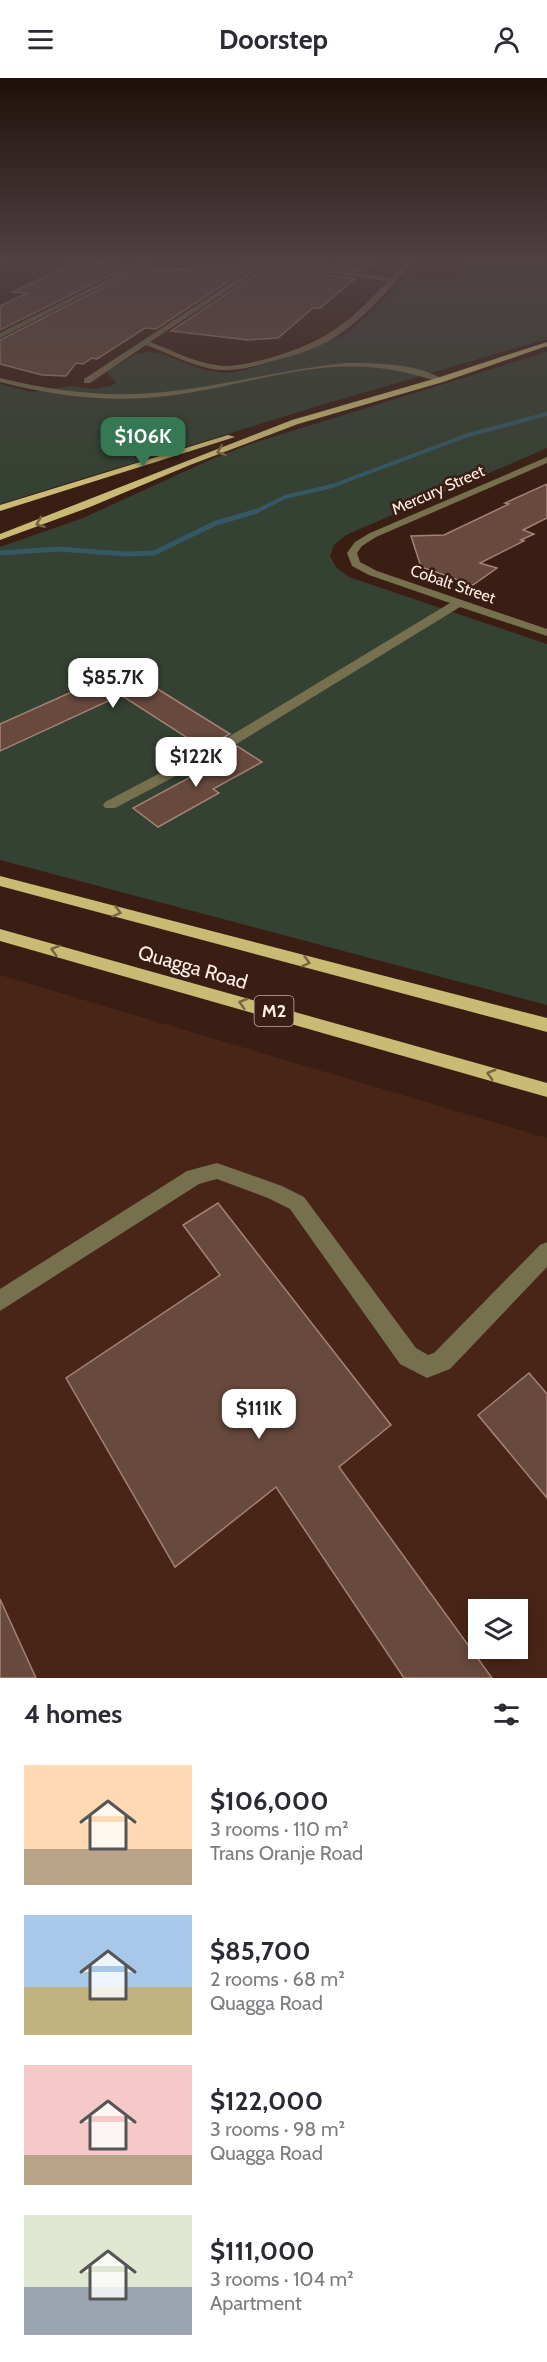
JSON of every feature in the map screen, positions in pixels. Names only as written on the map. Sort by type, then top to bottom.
[{"type":"main road","points":[[0,537],[87,506],[187,463],[295,422],[440,380],[547,344]]},
{"type":"main road","points":[[0,508],[256,429],[295,422]]},
{"type":"main road","name":"Quagga Road","points":[[0,881],[547,1025]]},
{"type":"main road","name":"Quagga Road","points":[[0,935],[547,1090]]},
{"type":"street","points":[[87,381],[160,334]]},
{"type":"street","points":[[146,343],[205,364],[228,368],[256,363],[328,339],[334,334]]},
{"type":"street","points":[[0,380],[55,393],[112,397],[191,391],[343,364],[402,368],[440,380]]},
{"type":"street","name":"Mercury Street","points":[[353,559],[353,549],[374,535],[547,460]]},
{"type":"street","name":"Cobalt Street","points":[[353,559],[356,564],[373,573],[547,633]]},
{"type":"street","points":[[110,805],[230,742],[458,603]]},
{"type":"street","points":[[0,1301],[194,1177],[217,1171],[275,1192],[297,1203],[408,1356],[428,1367],[442,1361],[547,1252]]},
{"type":"shaded area","points":[[0,975],[547,1138],[547,1678],[0,1678]]},
{"type":"green space","points":[[346,334],[547,334],[547,339],[325,404],[0,504],[0,384],[31,392],[71,386],[95,389],[111,386],[116,382],[108,371],[136,354],[147,352],[160,353],[204,370],[226,373],[241,371],[310,350]]},
{"type":"green space","points":[[547,352],[547,448],[346,535],[334,545],[330,556],[336,567],[349,577],[547,644],[547,1005],[0,860],[0,547],[83,518],[212,459],[253,443]]},
{"type":"building","points":[[12,334],[136,334],[97,359],[92,358],[83,364],[76,363],[66,376],[42,375],[0,364],[0,340]]},
{"type":"building","points":[[194,334],[283,334],[278,338],[248,340]]},
{"type":"building","points":[[547,484],[547,518],[523,530],[534,534],[521,540],[524,541],[480,563],[497,568],[473,585],[421,567],[411,536],[444,535]]},
{"type":"building","points":[[134,664],[157,678],[148,683],[230,734],[203,748],[121,695],[0,751],[0,724]]},
{"type":"building","points":[[237,746],[262,762],[213,789],[219,793],[158,827],[133,808],[222,760],[217,757]]},
{"type":"building","points":[[218,1203],[391,1425],[339,1467],[468,1645],[468,1659],[478,1659],[492,1678],[404,1678],[276,1487],[175,1567],[66,1378],[220,1275],[183,1225]]},
{"type":"building","points":[[529,1373],[547,1394],[547,1498],[478,1415]]},
{"type":"building","points":[[0,1599],[36,1678],[0,1678]]},
{"type":"waterway","points":[[257,511],[285,497],[332,486],[468,435],[547,414]]},
{"type":"waterway","points":[[0,553],[58,549],[126,554],[154,553],[216,523],[257,511]]},
{"type":"waterway","points":[[253,513],[257,511]]}]
